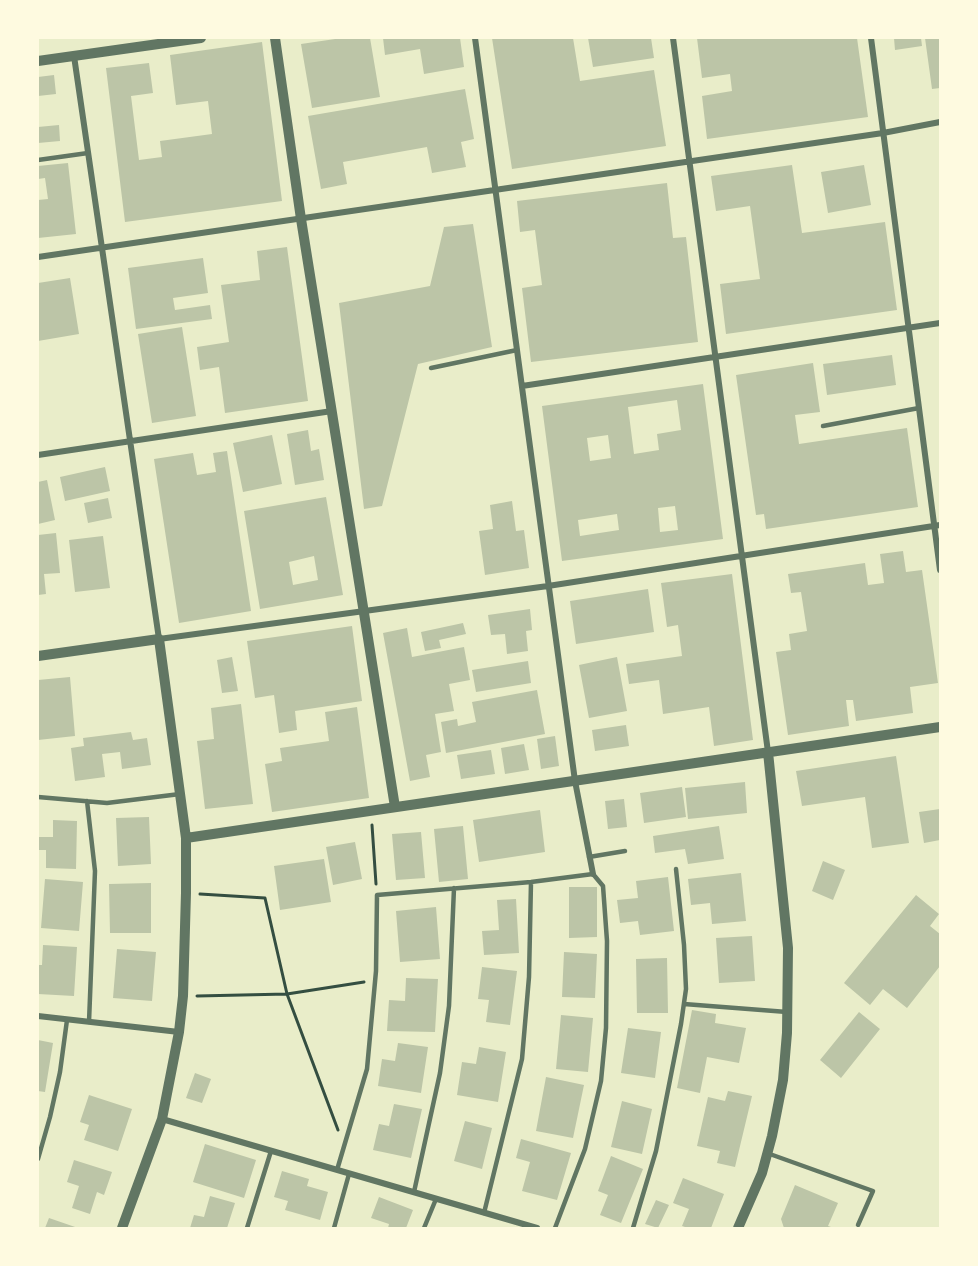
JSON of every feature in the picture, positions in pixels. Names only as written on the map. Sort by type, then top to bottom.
[{"type":"street","points":[[38,61],[201,38]]},
{"type":"street","points":[[275,38],[301,219],[394,807]]},
{"type":"street","points":[[475,38],[574,781],[592,874]]},
{"type":"street","points":[[673,38],[768,752],[788,948],[787,1034],[783,1080],[762,1173],[738,1228]]},
{"type":"street","points":[[871,38],[909,329],[938,526],[940,570]]},
{"type":"street","points":[[74,56],[186,838],[183,996],[179,1032],[162,1119],[123,1228]]},
{"type":"street","points":[[38,257],[883,133],[940,122]]},
{"type":"street","points":[[522,386],[940,324]]},
{"type":"street","points":[[38,455],[332,411]]},
{"type":"street","points":[[38,656],[548,586],[938,526]]},
{"type":"street","points":[[186,838],[940,727]]},
{"type":"street","points":[[38,1016],[179,1032]]},
{"type":"street","points":[[162,1119],[414,1192],[519,1226],[537,1228]]},
{"type":"street","points":[[744,1217],[745,1228]]},
{"type":"lane","points":[[38,160],[88,153]]},
{"type":"lane","points":[[431,368],[517,350]]},
{"type":"lane","points":[[823,426],[920,408]]},
{"type":"lane","points":[[38,797],[107,802],[180,794]]},
{"type":"lane","points":[[87,801],[95,871],[89,1022]]},
{"type":"lane","points":[[589,857],[625,851]]},
{"type":"lane","points":[[633,1228],[656,1151],[686,989],[676,869]]},
{"type":"lane","points":[[337,1170],[367,1069],[376,980],[377,895],[531,882],[592,874],[603,886],[607,941],[606,1028],[601,1081],[585,1149],[555,1228]]},
{"type":"lane","points":[[484,1213],[522,1059],[529,976],[531,882]]},
{"type":"lane","points":[[414,1192],[440,1072],[449,1006],[453,888]]},
{"type":"lane","points":[[684,1004],[787,1012]]},
{"type":"lane","points":[[38,1159],[60,1072],[67,1020]]},
{"type":"lane","points":[[247,1228],[271,1151]]},
{"type":"lane","points":[[767,1154],[873,1191],[858,1225]]},
{"type":"lane","points":[[334,1228],[349,1174]]},
{"type":"lane","points":[[424,1228],[436,1199]]},
{"type":"path","points":[[371,811],[377,895]]},
{"type":"path","points":[[186,893],[265,898],[287,994],[344,1146]]},
{"type":"path","points":[[183,996],[287,994],[376,980]]},
{"type":"building","points":[[342,38],[370,38],[380,97],[312,108],[301,44]]},
{"type":"building","points":[[383,38],[460,38],[464,67],[424,74],[420,49],[385,55]]},
{"type":"building","points":[[492,38],[573,38],[580,81],[654,70],[666,146],[512,169]]},
{"type":"building","points":[[588,38],[651,38],[654,58],[593,67]]},
{"type":"building","points":[[697,38],[857,38],[868,117],[707,139],[702,96],[732,91],[730,74],[702,78]]},
{"type":"building","points":[[894,38],[921,38],[922,46],[895,50]]},
{"type":"building","points":[[925,38],[940,38],[940,88],[932,89]]},
{"type":"building","points":[[262,42],[282,201],[125,222],[106,68],[149,63],[153,93],[131,96],[139,160],[162,157],[160,141],[212,134],[208,101],[176,105],[170,55]]},
{"type":"building","points":[[54,75],[56,94],[38,96],[38,77]]},
{"type":"building","points":[[465,89],[474,139],[461,142],[466,167],[432,173],[427,147],[343,162],[347,184],[321,189],[308,116]]},
{"type":"building","points":[[59,125],[60,141],[38,143],[38,127]]},
{"type":"building","points":[[68,163],[76,234],[38,238],[38,200],[48,199],[45,178],[38,179],[38,166]]},
{"type":"building","points":[[792,165],[802,233],[885,222],[897,310],[726,334],[720,284],[760,279],[750,206],[716,211],[711,176]]},
{"type":"building","points":[[864,165],[871,205],[828,213],[821,172]]},
{"type":"building","points":[[667,183],[673,238],[686,237],[698,342],[531,362],[522,288],[542,285],[535,230],[520,232],[517,201]]},
{"type":"building","points":[[473,224],[492,347],[418,364],[382,506],[364,509],[339,303],[430,286],[444,227]]},
{"type":"building","points":[[287,247],[308,401],[225,413],[219,367],[200,370],[197,347],[229,342],[221,285],[260,280],[257,251]]},
{"type":"building","points":[[203,258],[208,293],[173,298],[175,310],[210,305],[212,319],[136,329],[128,268]]},
{"type":"building","points":[[70,278],[79,334],[38,341],[38,283]]},
{"type":"building","points":[[182,327],[196,416],[152,423],[138,334]]},
{"type":"building","points":[[892,355],[896,385],[827,395],[823,364]]},
{"type":"building","points":[[813,363],[820,412],[795,415],[799,444],[907,428],[918,507],[766,529],[764,514],[756,515],[736,375]]},
{"type":"building","points":[[703,384],[723,539],[562,561],[542,406]],"holes":[[[677,400],[681,430],[657,434],[659,450],[634,454],[628,407]],[[608,435],[611,458],[590,461],[587,438]],[[675,506],[678,530],[660,532],[658,508]],[[617,514],[619,530],[580,536],[578,520]]]},
{"type":"building","points":[[308,430],[311,451],[319,449],[324,480],[295,485],[287,434]]},
{"type":"building","points":[[272,435],[282,484],[243,492],[233,443]]},
{"type":"building","points":[[227,451],[251,611],[179,623],[154,459],[193,453],[197,475],[216,472],[213,453]]},
{"type":"building","points":[[105,467],[110,491],[65,501],[60,477]]},
{"type":"building","points":[[47,480],[55,520],[38,524],[38,482]]},
{"type":"building","points":[[326,497],[343,595],[260,609],[244,511]],"holes":[[[314,556],[318,580],[293,585],[289,562]]]},
{"type":"building","points":[[108,498],[112,518],[88,523],[84,503]]},
{"type":"building","points":[[512,501],[516,531],[524,530],[529,568],[485,575],[479,531],[493,529],[490,505]]},
{"type":"building","points":[[56,533],[60,573],[44,574],[46,594],[38,595],[38,535]]},
{"type":"building","points":[[103,536],[110,588],[75,592],[69,540]]},
{"type":"building","points":[[903,551],[906,572],[922,570],[938,683],[910,687],[913,713],[856,721],[853,700],[846,700],[849,726],[788,735],[776,652],[791,650],[789,634],[807,631],[801,592],[791,593],[788,574],[865,563],[868,585],[884,583],[880,554]]},
{"type":"building","points":[[732,574],[753,740],[714,746],[709,707],[663,714],[659,680],[629,684],[626,664],[682,656],[678,625],[667,627],[661,583]]},
{"type":"building","points":[[648,589],[654,632],[576,644],[570,601]]},
{"type":"building","points":[[530,609],[532,630],[526,631],[528,651],[507,654],[505,634],[491,635],[488,615]]},
{"type":"building","points":[[463,623],[466,634],[439,640],[441,648],[425,651],[421,632]]},
{"type":"building","points":[[352,626],[362,701],[295,711],[297,730],[279,733],[274,695],[255,698],[247,641]]},
{"type":"building","points":[[407,628],[412,657],[464,647],[470,680],[449,684],[454,711],[435,714],[441,752],[426,755],[430,777],[410,781],[383,633]]},
{"type":"building","points":[[232,657],[238,691],[222,693],[217,660]]},
{"type":"building","points":[[617,657],[627,711],[589,718],[579,665]]},
{"type":"building","points":[[528,661],[531,683],[476,692],[472,670]]},
{"type":"building","points":[[70,677],[75,736],[38,740],[38,680]]},
{"type":"building","points":[[537,690],[545,734],[446,753],[441,722],[457,719],[458,726],[476,722],[472,702]]},
{"type":"building","points":[[241,704],[253,804],[205,809],[197,741],[214,739],[211,708]]},
{"type":"building","points":[[357,707],[369,798],[272,812],[265,764],[282,761],[280,748],[329,741],[325,712]]},
{"type":"building","points":[[626,725],[629,746],[595,751],[592,730]]},
{"type":"building","points":[[131,732],[133,740],[147,738],[151,765],[122,769],[120,752],[102,754],[105,777],[75,781],[71,748],[84,746],[83,738]]},
{"type":"building","points":[[555,736],[559,766],[541,769],[537,739]]},
{"type":"building","points":[[524,744],[529,770],[505,774],[501,748]]},
{"type":"building","points":[[491,750],[495,774],[461,779],[457,755]]},
{"type":"building","points":[[896,756],[909,843],[872,848],[865,797],[802,806],[796,771]]},
{"type":"building","points":[[745,782],[747,813],[688,819],[685,788]]},
{"type":"building","points":[[682,787],[686,817],[644,823],[640,793]]},
{"type":"building","points":[[624,799],[627,827],[608,829],[605,801]]},
{"type":"building","points":[[940,809],[940,840],[924,843],[919,812]]},
{"type":"building","points":[[540,810],[545,852],[479,862],[473,820]]},
{"type":"building","points":[[149,817],[151,864],[118,866],[116,818]]},
{"type":"building","points":[[53,820],[77,821],[76,869],[46,868],[46,850],[38,850],[38,837],[53,837]]},
{"type":"building","points":[[463,826],[468,879],[439,882],[434,829]]},
{"type":"building","points":[[719,826],[724,859],[688,864],[685,849],[655,853],[653,836]]},
{"type":"building","points":[[421,832],[425,878],[396,880],[392,834]]},
{"type":"building","points":[[355,842],[362,879],[333,885],[326,847]]},
{"type":"building","points":[[324,859],[331,902],[280,910],[274,866]]},
{"type":"building","points":[[823,861],[845,870],[833,900],[812,891]]},
{"type":"building","points":[[741,873],[746,921],[712,924],[710,903],[691,905],[688,879]]},
{"type":"building","points":[[668,877],[674,931],[640,935],[638,921],[620,923],[617,900],[638,898],[636,881]]},
{"type":"building","points":[[45,879],[83,882],[79,931],[41,928]]},
{"type":"building","points":[[151,883],[151,933],[110,933],[109,884]]},
{"type":"building","points":[[569,887],[597,887],[597,937],[569,938]]},
{"type":"building","points":[[916,895],[939,914],[930,926],[940,934],[940,966],[907,1008],[883,989],[870,1005],[844,983]]},
{"type":"building","points":[[516,899],[519,953],[484,955],[482,931],[499,930],[497,900]]},
{"type":"building","points":[[436,907],[440,959],[400,962],[396,911]]},
{"type":"building","points":[[752,936],[755,981],[719,983],[716,938]]},
{"type":"building","points":[[43,945],[77,947],[74,996],[38,994],[38,965],[42,965]]},
{"type":"building","points":[[117,949],[156,952],[152,1001],[113,998]]},
{"type":"building","points":[[564,952],[597,954],[595,998],[562,997]]},
{"type":"building","points":[[667,958],[668,1013],[637,1013],[636,959]]},
{"type":"building","points":[[482,967],[517,971],[510,1025],[486,1022],[489,1000],[478,999]]},
{"type":"building","points":[[406,978],[438,979],[435,1032],[387,1031],[389,1000],[405,1001]]},
{"type":"building","points":[[692,1010],[716,1014],[715,1023],[746,1028],[739,1063],[707,1057],[700,1093],[677,1088]]},
{"type":"building","points":[[859,1012],[880,1029],[841,1078],[820,1060]]},
{"type":"building","points":[[561,1015],[593,1018],[588,1072],[556,1069]]},
{"type":"building","points":[[628,1028],[661,1032],[655,1078],[621,1073]]},
{"type":"building","points":[[38,1040],[53,1043],[45,1092],[38,1091]]},
{"type":"building","points":[[398,1043],[428,1047],[421,1093],[378,1086],[382,1059],[395,1061]]},
{"type":"building","points":[[479,1047],[506,1052],[498,1102],[457,1095],[462,1062],[476,1064]]},
{"type":"building","points":[[195,1073],[211,1079],[202,1103],[186,1098]]},
{"type":"building","points":[[546,1077],[584,1085],[573,1138],[536,1131]]},
{"type":"building","points":[[728,1091],[752,1096],[735,1167],[717,1163],[720,1151],[697,1146],[708,1097],[725,1101]]},
{"type":"building","points":[[89,1095],[132,1109],[118,1151],[84,1140],[89,1125],[80,1122]]},
{"type":"building","points":[[622,1101],[652,1109],[642,1154],[611,1147]]},
{"type":"building","points":[[394,1104],[422,1109],[411,1158],[373,1150],[379,1124],[389,1126]]},
{"type":"building","points":[[465,1121],[492,1128],[482,1169],[454,1161]]},
{"type":"building","points":[[521,1139],[571,1153],[557,1200],[522,1191],[530,1162],[516,1158]]},
{"type":"building","points":[[205,1144],[256,1160],[244,1198],[193,1182]]},
{"type":"building","points":[[611,1156],[643,1169],[621,1223],[600,1215],[608,1195],[598,1191]]},
{"type":"building","points":[[74,1160],[112,1172],[104,1195],[97,1192],[90,1214],[72,1208],[79,1186],[67,1182]]},
{"type":"building","points":[[282,1171],[309,1179],[307,1186],[328,1192],[320,1220],[285,1210],[288,1201],[274,1197]]},
{"type":"building","points":[[683,1178],[724,1194],[711,1228],[682,1226],[689,1209],[673,1203]]},
{"type":"building","points":[[795,1185],[838,1203],[828,1226],[834,1228],[784,1228],[781,1219]]},
{"type":"building","points":[[210,1196],[235,1203],[227,1228],[190,1228],[194,1215],[204,1217]]},
{"type":"building","points":[[379,1197],[413,1210],[406,1228],[388,1228],[389,1224],[371,1218]]},
{"type":"building","points":[[656,1200],[669,1205],[658,1228],[645,1224]]},
{"type":"building","points":[[49,1218],[78,1228],[45,1228]]}]
